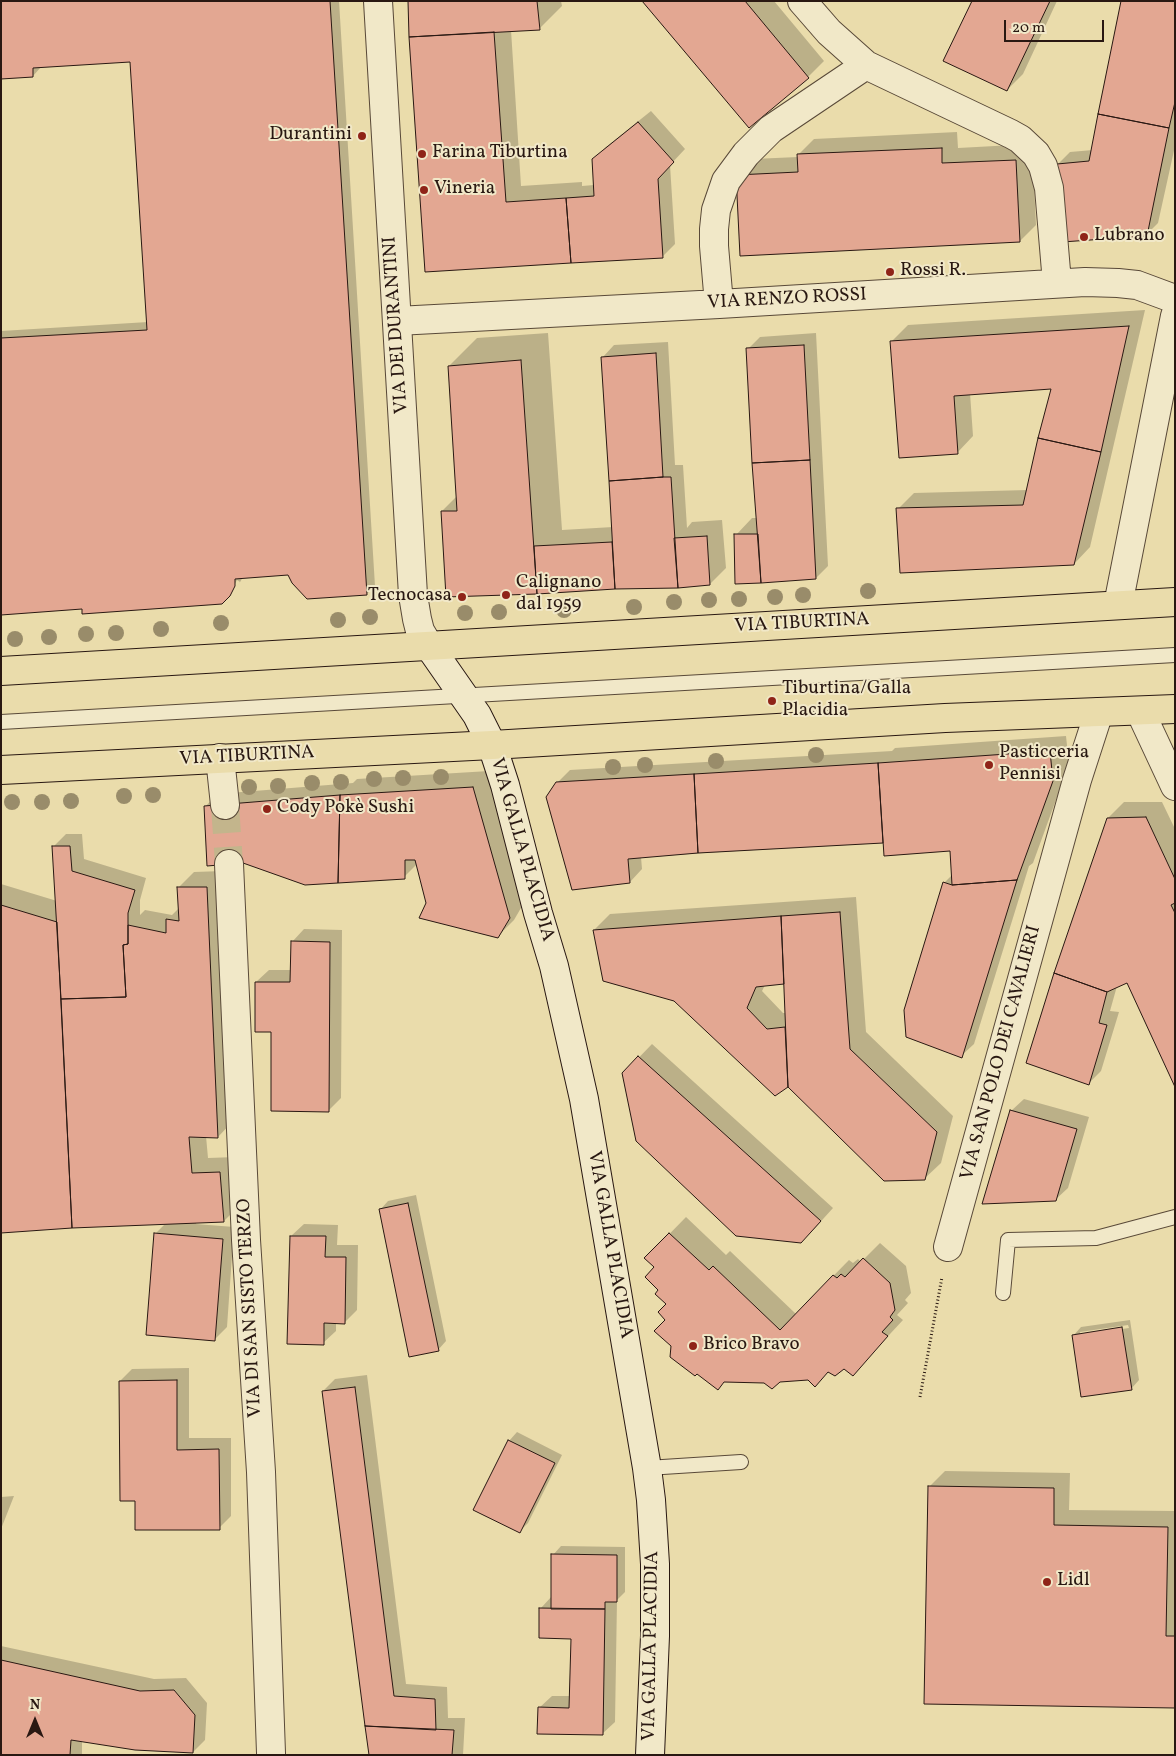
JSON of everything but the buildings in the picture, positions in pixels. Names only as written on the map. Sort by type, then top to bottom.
[{"type":"main road","name":"VIA TIBURTINA","points":[[1,671],[1175,602]]},
{"type":"main road","name":"VIA TIBURTINA","points":[[1,770],[492,745],[944,718],[1175,709]]},
{"type":"street","name":"VIA DEI DURANTINI","points":[[378,1],[413,595],[418,625],[430,646]]},
{"type":"street","points":[[802,1],[829,32],[866,65],[1011,134],[1020,139],[1036,154],[1043,166],[1049,188],[1057,283]]},
{"type":"street","points":[[719,304],[714,229],[716,210],[726,181],[746,154],[771,129],[866,65]]},
{"type":"street","name":"VIA RENZO ROSSI","points":[[397,321],[1085,282],[1118,283],[1136,286],[1175,299]]},
{"type":"street","points":[[1118,605],[1175,316]]},
{"type":"street","points":[[430,646],[477,715],[492,745]]},
{"type":"street","points":[[1140,711],[1175,786]]},
{"type":"street","name":"VIA SAN POLO DEI CAVALIERI","points":[[948,1247],[1077,780],[1099,712]]},
{"type":"street","name":"VIA GALLA PLACIDIA","points":[[492,745],[554,966],[582,1089],[647,1468],[655,1564],[655,1636],[650,1755]]},
{"type":"street","points":[[220,758],[225,805]]},
{"type":"street","name":"VIA DI SAN SISTO TERZO","points":[[229,864],[246,1240],[261,1472],[271,1753]]},
{"type":"lane","points":[[1,722],[1175,655]]},
{"type":"lane","points":[[1003,1293],[1008,1240],[1096,1238],[1175,1217]]},
{"type":"lane","points":[[647,1468],[741,1462]]},
{"type":"path","points":[[920,1397],[948,1247]]},
{"type":"tunnel","points":[[225,805],[229,864]]},
{"type":"place","name":"Durantini","points":[[362,136]]},
{"type":"place","name":"Farina Tiburtina","points":[[422,154]]},
{"type":"place","name":"Vineria","points":[[424,190]]},
{"type":"place","name":"Lubrano","points":[[1084,237]]},
{"type":"place","name":"Rossi R.","points":[[890,272]]},
{"type":"place","name":"Calignano dal 1959","points":[[506,595]]},
{"type":"place","name":"Tecnocasa","points":[[462,597]]},
{"type":"place","name":"Tiburtina/Galla Placidia","points":[[772,701]]},
{"type":"place","name":"Pasticceria Pennisi","points":[[989,765]]},
{"type":"place","name":"Cody Pokè Sushi","points":[[267,809]]},
{"type":"place","name":"Brico Bravo","points":[[693,1346]]},
{"type":"place","name":"Lidl","points":[[1047,1582]]}]
